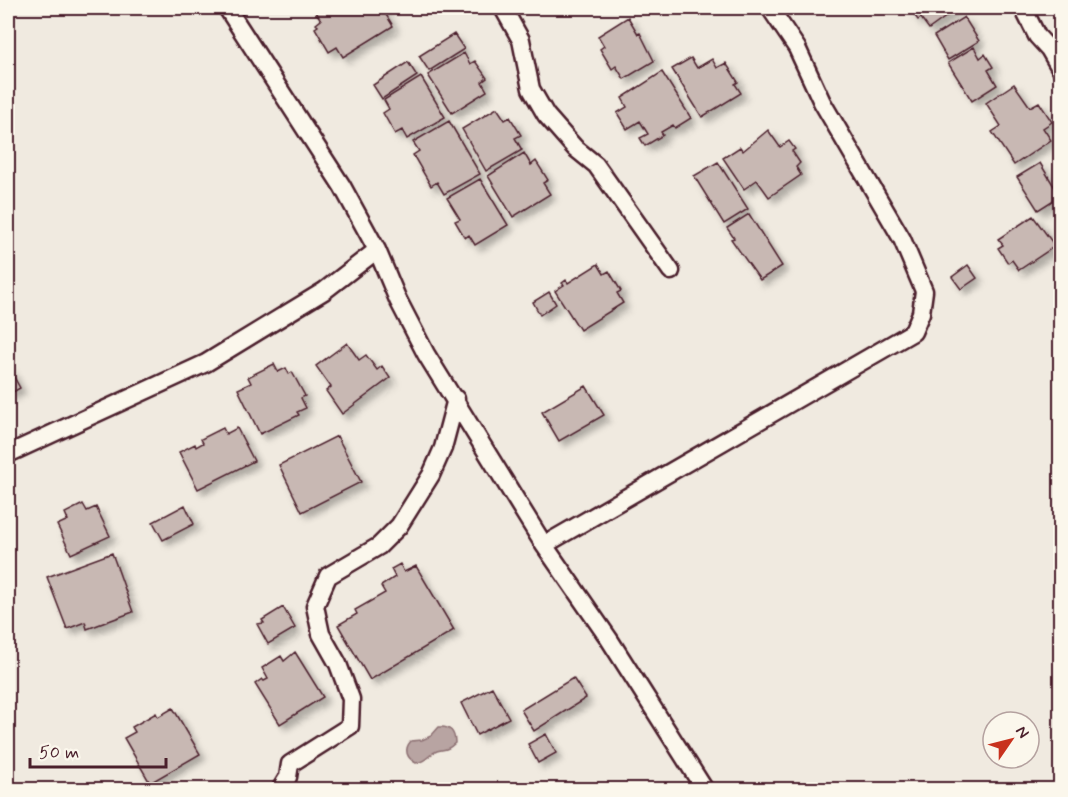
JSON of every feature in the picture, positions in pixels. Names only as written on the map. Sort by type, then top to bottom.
[{"type":"street","points":[[227,8],[342,186],[377,250],[398,300],[426,354],[456,399],[544,545],[622,658],[705,789]]},
{"type":"street","points":[[503,8],[521,40],[531,89],[546,115],[575,148],[596,165],[670,271]]},
{"type":"street","points":[[544,545],[913,332],[921,313],[924,291],[902,239],[822,102],[797,48],[770,8]]},
{"type":"street","points":[[1023,8],[1037,36],[1049,49],[1060,68]]},
{"type":"street","points":[[8,454],[206,363],[324,291],[377,250]]},
{"type":"street","points":[[280,789],[288,777],[290,764],[350,726],[351,699],[338,664],[321,634],[315,606],[328,576],[380,546],[399,526],[431,475],[443,448],[456,399]]},
{"type":"shaded area","points":[[439,727],[451,731],[455,743],[448,748],[434,752],[420,762],[413,761],[407,751],[411,741],[431,736]]},
{"type":"building","points":[[382,8],[393,26],[343,57],[337,47],[329,52],[315,28],[321,20],[314,9]]},
{"type":"building","points":[[909,8],[958,8],[929,29]]},
{"type":"building","points":[[628,17],[638,34],[640,33],[654,61],[624,79],[616,66],[612,69],[600,49],[604,46],[598,36]]},
{"type":"building","points":[[964,17],[979,41],[948,60],[934,36]]},
{"type":"building","points":[[454,34],[464,49],[429,71],[419,56]]},
{"type":"building","points":[[974,47],[980,58],[985,54],[993,67],[988,70],[997,85],[972,101],[948,63]]},
{"type":"building","points":[[464,53],[470,64],[475,61],[487,78],[482,82],[487,91],[452,113],[428,75]]},
{"type":"building","points":[[691,58],[697,68],[712,59],[717,68],[726,63],[738,82],[735,84],[741,93],[702,117],[672,69]]},
{"type":"building","points":[[408,62],[417,76],[382,99],[373,85]]},
{"type":"building","points":[[662,72],[691,118],[675,128],[673,125],[661,132],[663,135],[645,146],[640,138],[648,134],[640,121],[627,129],[617,113],[627,107],[622,98]]},
{"type":"building","points":[[421,77],[445,117],[407,139],[402,130],[395,134],[383,113],[389,109],[384,100]]},
{"type":"building","points":[[1014,84],[1030,107],[1039,102],[1052,122],[1043,128],[1051,140],[1014,165],[992,132],[1001,126],[986,103]]},
{"type":"building","points":[[497,108],[505,120],[510,117],[521,135],[515,138],[522,150],[486,171],[462,129]]},
{"type":"building","points":[[449,121],[480,174],[444,194],[437,182],[431,186],[413,155],[419,151],[413,142]]},
{"type":"building","points":[[768,130],[780,147],[789,141],[795,149],[792,151],[800,163],[796,167],[801,175],[769,197],[757,180],[744,189],[723,158],[740,147],[743,151]]},
{"type":"building","points":[[524,153],[531,165],[536,161],[548,180],[543,183],[550,194],[513,217],[488,176]]},
{"type":"building","points":[[718,162],[748,209],[724,224],[694,176]]},
{"type":"building","points":[[1040,163],[1060,196],[1038,210],[1017,177]]},
{"type":"building","points":[[480,179],[508,225],[475,245],[469,235],[465,238],[455,221],[460,219],[447,198]]},
{"type":"building","points":[[749,214],[782,266],[760,280],[731,239],[734,238],[727,228]]},
{"type":"building","points":[[1033,216],[1055,246],[1019,270],[1012,260],[1008,263],[998,248],[1003,245],[998,239]]},
{"type":"building","points":[[598,264],[604,274],[609,271],[621,291],[617,293],[623,303],[580,330],[555,291],[564,285],[562,283],[566,280],[568,283]]},
{"type":"building","points":[[968,265],[977,278],[961,289],[952,277]]},
{"type":"building","points":[[549,292],[556,304],[540,315],[533,302]]},
{"type":"building","points":[[347,343],[359,360],[366,355],[377,370],[382,366],[390,378],[342,414],[326,391],[331,387],[316,366]]},
{"type":"building","points":[[274,364],[278,372],[286,368],[289,374],[292,372],[305,396],[301,398],[306,408],[297,412],[299,415],[260,434],[238,389],[251,383],[248,377]]},
{"type":"building","points":[[8,366],[20,388],[8,395]]},
{"type":"building","points":[[586,386],[604,415],[559,441],[542,412]]},
{"type":"building","points":[[223,428],[226,434],[237,428],[254,461],[198,489],[179,452],[195,444],[196,447],[203,443],[201,439]]},
{"type":"building","points":[[337,436],[361,482],[302,512],[279,465]]},
{"type":"building","points":[[83,504],[87,511],[96,507],[110,536],[71,554],[57,525],[68,520],[65,513]]},
{"type":"building","points":[[185,505],[194,524],[163,540],[153,522]]},
{"type":"building","points":[[112,553],[133,612],[87,629],[85,622],[67,629],[47,577]]},
{"type":"building","points":[[400,564],[404,572],[416,566],[454,630],[370,680],[338,625],[357,614],[355,610],[385,593],[381,586],[395,577],[391,569]]},
{"type":"building","points":[[283,607],[295,628],[268,644],[257,624],[264,623],[262,620]]},
{"type":"building","points":[[295,652],[323,697],[280,724],[255,684],[262,679],[264,681],[268,679],[262,668],[281,656],[284,661]]},
{"type":"building","points":[[573,678],[586,698],[534,731],[521,710]]},
{"type":"building","points":[[492,687],[509,718],[477,735],[461,703]]},
{"type":"building","points":[[173,708],[200,754],[150,783],[124,738],[135,732],[132,727],[156,713],[158,717]]},
{"type":"building","points":[[546,734],[556,753],[538,763],[528,744]]}]
